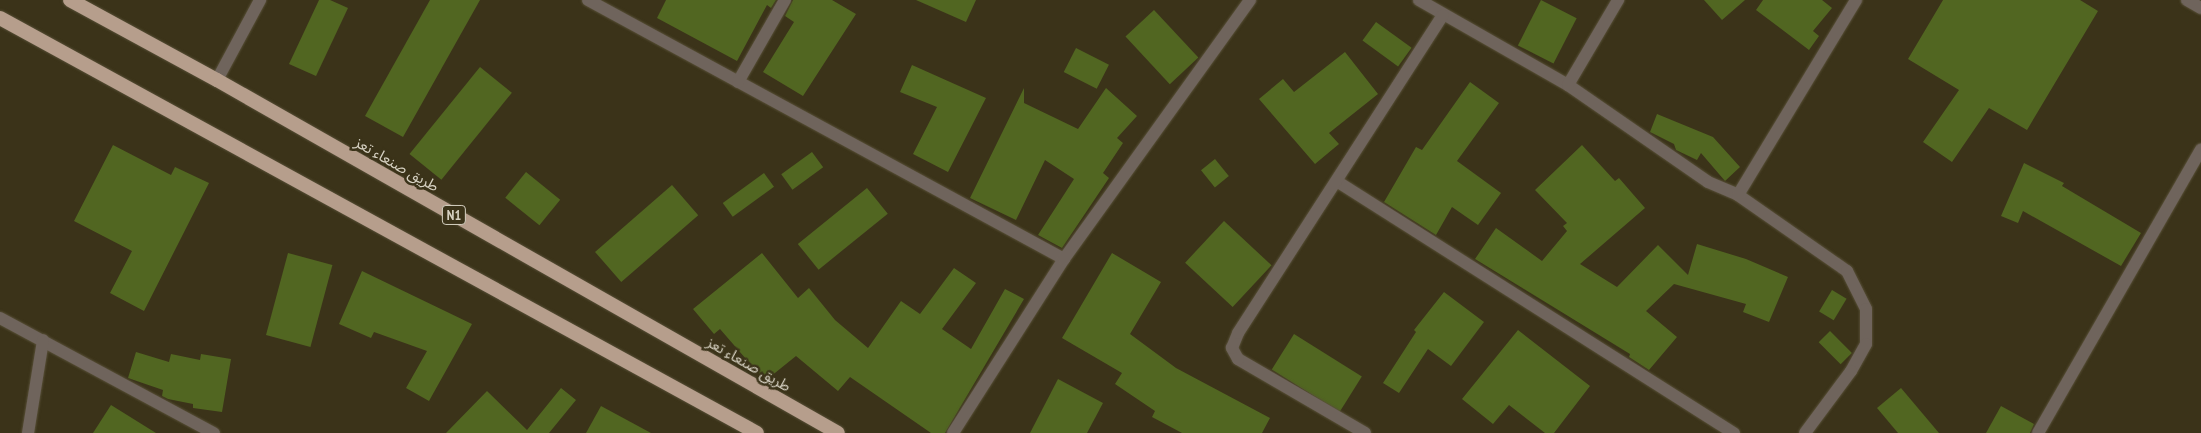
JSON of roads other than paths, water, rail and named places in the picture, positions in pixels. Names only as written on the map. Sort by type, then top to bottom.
[{"type":"highway","name":"طريق صنعاء تعز","points":[[70,0],[217,80],[838,433]]},
{"type":"highway","points":[[0,18],[757,433]]},
{"type":"street","points":[[217,80],[260,0]]},
{"type":"street","points":[[588,0],[1064,259]]},
{"type":"street","points":[[738,82],[785,0]]},
{"type":"street","points":[[953,433],[1064,259],[1250,0]]},
{"type":"street","points":[[1419,0],[1568,85],[1708,182],[1738,195],[1847,270],[1866,310],[1866,344],[1851,372],[1805,433]]},
{"type":"street","points":[[1568,85],[1618,0]]},
{"type":"street","points":[[1738,195],[1856,0]]},
{"type":"street","points":[[2187,0],[2201,8]]},
{"type":"street","points":[[1365,433],[1238,359],[1232,348],[1238,333],[1338,182],[1443,15]]},
{"type":"street","points":[[2038,433],[2201,149]]},
{"type":"street","points":[[1338,182],[1734,433]]},
{"type":"street","points":[[0,318],[214,433]]},
{"type":"street","points":[[28,433],[43,340]]}]
